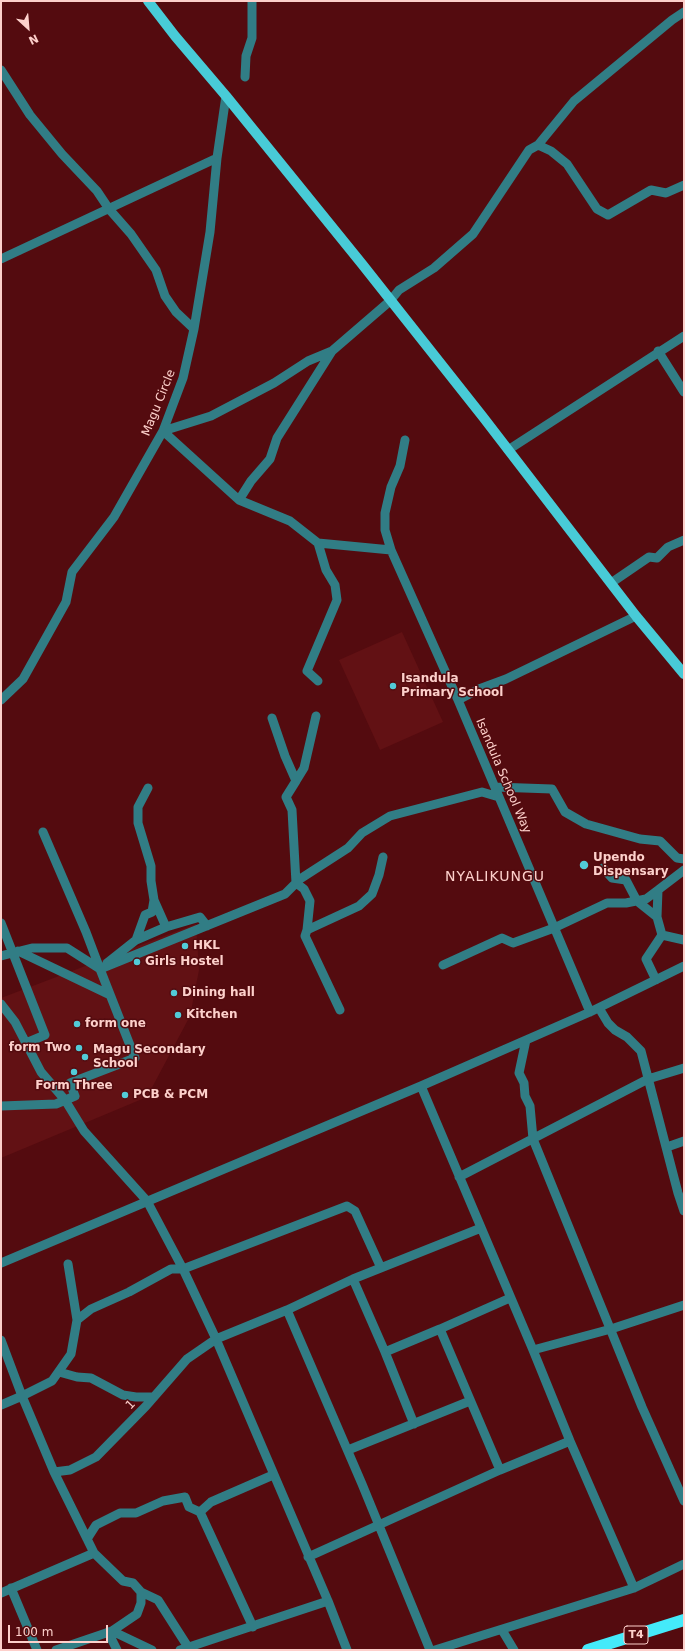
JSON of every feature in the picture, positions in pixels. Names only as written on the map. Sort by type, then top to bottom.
[{"type":"highway","name":"T4","points":[[588,1650],[604,1648],[684,1620]]},
{"type":"main road","points":[[148,1],[390,301],[508,450],[636,616],[683,670]]},
{"type":"street","points":[[244,77],[246,56],[252,38],[252,1]]},
{"type":"street","points":[[239,500],[251,481],[270,459],[277,438],[332,351],[390,301],[400,290],[434,268],[473,234],[529,150],[538,145],[574,101],[672,20],[684,12]]},
{"type":"street","points":[[1,70],[30,115],[62,154],[98,191],[109,209],[131,234],[156,270],[165,296],[176,312],[194,329]]},
{"type":"street","name":"Magu Circle","points":[[1,700],[23,679],[66,602],[72,572],[114,517],[163,431],[183,378],[194,329],[210,232],[217,158],[226,96]]},
{"type":"street","points":[[538,145],[551,151],[567,164],[597,209],[608,215],[651,190],[666,193],[684,185]]},
{"type":"street","points":[[1,259],[217,158]]},
{"type":"street","points":[[508,450],[658,351],[684,336]]},
{"type":"street","points":[[163,431],[211,416],[274,383],[308,361],[332,351]]},
{"type":"street","points":[[658,351],[684,392]]},
{"type":"street","points":[[163,431],[239,500],[290,521],[318,543],[391,550]]},
{"type":"street","name":"Isandula School Way","points":[[405,440],[400,466],[391,487],[385,513],[385,530],[391,550],[458,700],[590,1012]]},
{"type":"street","points":[[611,583],[649,557],[657,558],[668,547],[684,540]]},
{"type":"street","points":[[318,543],[326,570],[335,585],[337,600],[307,671],[318,681]]},
{"type":"street","points":[[458,700],[479,689],[506,680],[636,616]]},
{"type":"street","points":[[316,716],[304,768],[286,797],[292,810],[296,883],[304,889],[310,901],[308,930],[305,936],[340,1010]]},
{"type":"street","points":[[272,718],[285,756],[296,781]]},
{"type":"street","points":[[495,787],[552,789],[565,812],[586,824],[640,839],[660,841],[677,858],[684,859]]},
{"type":"street","points":[[148,788],[138,807],[138,823],[151,866],[151,881],[154,900],[166,927]]},
{"type":"street","points":[[100,969],[285,894],[296,883],[348,848],[362,833],[390,816],[482,792],[499,797]]},
{"type":"street","points":[[1,1106],[56,1104],[75,1096],[70,1083],[135,1058],[86,932],[43,832]]},
{"type":"street","points":[[308,930],[359,906],[372,894],[379,875],[383,857]]},
{"type":"street","points":[[602,868],[612,878],[626,880],[637,901],[657,917]]},
{"type":"street","points":[[443,965],[502,938],[513,943],[554,928],[607,903],[626,903],[646,899],[684,870]]},
{"type":"street","points":[[656,980],[646,959],[662,935],[657,917],[658,890]]},
{"type":"street","points":[[136,940],[145,915],[152,912],[154,900]]},
{"type":"street","points":[[100,969],[136,940],[166,927],[200,917],[208,926]]},
{"type":"street","points":[[1,923],[15,952],[45,1035],[26,1043]]},
{"type":"street","points":[[662,935],[684,940]]},
{"type":"street","points":[[1,956],[32,948],[67,948],[100,969]]},
{"type":"street","points":[[15,952],[110,995]]},
{"type":"street","points":[[1,1263],[421,1086],[599,1008],[684,966]]},
{"type":"street","points":[[1,1004],[15,1022],[41,1072],[66,1100],[84,1131],[147,1201],[183,1270],[216,1339],[347,1650]]},
{"type":"street","points":[[599,1008],[608,1023],[615,1030],[627,1037],[641,1051],[684,1211]]},
{"type":"street","points":[[526,1040],[519,1073],[524,1083],[525,1096],[530,1106],[533,1139],[642,1407],[684,1501]]},
{"type":"street","points":[[459,1177],[648,1080],[684,1068]]},
{"type":"street","points":[[421,1086],[570,1441],[634,1588]]},
{"type":"street","points":[[667,1147],[684,1142]]},
{"type":"street","points":[[77,1320],[91,1309],[129,1292],[171,1269],[183,1270],[347,1206],[355,1210],[381,1268]]},
{"type":"street","name":"1","points":[[54,1472],[70,1470],[96,1457],[154,1397],[187,1359],[216,1339],[286,1310],[353,1279],[481,1228]]},
{"type":"street","points":[[1,1405],[52,1381],[71,1354],[77,1320],[68,1264]]},
{"type":"street","points":[[353,1279],[414,1424]]},
{"type":"street","points":[[385,1352],[510,1298]]},
{"type":"street","points":[[533,1350],[611,1329],[684,1305]]},
{"type":"street","points":[[286,1310],[348,1450],[430,1650]]},
{"type":"street","points":[[440,1329],[500,1470]]},
{"type":"street","points":[[1,1340],[22,1396],[54,1472],[94,1553],[123,1581],[133,1583],[141,1592],[158,1600],[184,1649],[328,1602]]},
{"type":"street","points":[[59,1372],[77,1377],[91,1378],[123,1395],[154,1397]]},
{"type":"street","points":[[348,1450],[470,1402]]},
{"type":"street","points":[[308,1557],[500,1470],[570,1441]]},
{"type":"street","points":[[200,1512],[211,1502],[273,1476]]},
{"type":"street","points":[[87,1539],[96,1525],[120,1513],[136,1513],[163,1501],[185,1497],[189,1507],[200,1512],[253,1627]]},
{"type":"street","points":[[1,1593],[94,1553]]},
{"type":"street","points":[[435,1650],[634,1588],[684,1564]]},
{"type":"street","points":[[11,1588],[37,1650]]},
{"type":"street","points":[[56,1650],[110,1631],[138,1614],[141,1603],[141,1592]]},
{"type":"street","points":[[502,1630],[514,1650]]},
{"type":"street","points":[[110,1631],[117,1650]]},
{"type":"street","points":[[110,1631],[152,1650]]},
{"type":"shaded area","name":"Isandula Primary School","points":[[402,632],[443,722],[380,750],[339,660]]},
{"type":"shaded area","name":"Magu Secondary School","points":[[196,924],[199,970],[190,1016],[147,1097],[1,1158],[1,998]]},
{"type":"place","name":"Isandula Primary School","points":[[393,686]]},
{"type":"place","name":"Upendo Dispensary","points":[[584,865]]},
{"type":"place","name":"HKL","points":[[185,946]]},
{"type":"place","name":"Girls Hostel","points":[[137,962]]},
{"type":"place","name":"Dining hall","points":[[174,993]]},
{"type":"place","name":"Kitchen","points":[[178,1015]]},
{"type":"place","name":"form one","points":[[77,1024]]},
{"type":"place","name":"form Two","points":[[79,1048]]},
{"type":"place","name":"Magu Secondary School","points":[[85,1057]]},
{"type":"place","name":"Form Three","points":[[74,1072]]},
{"type":"place","name":"PCB & PCM","points":[[125,1095]]},
{"type":"district","name":"NYALIKUNGU","points":[[495,877]]}]
